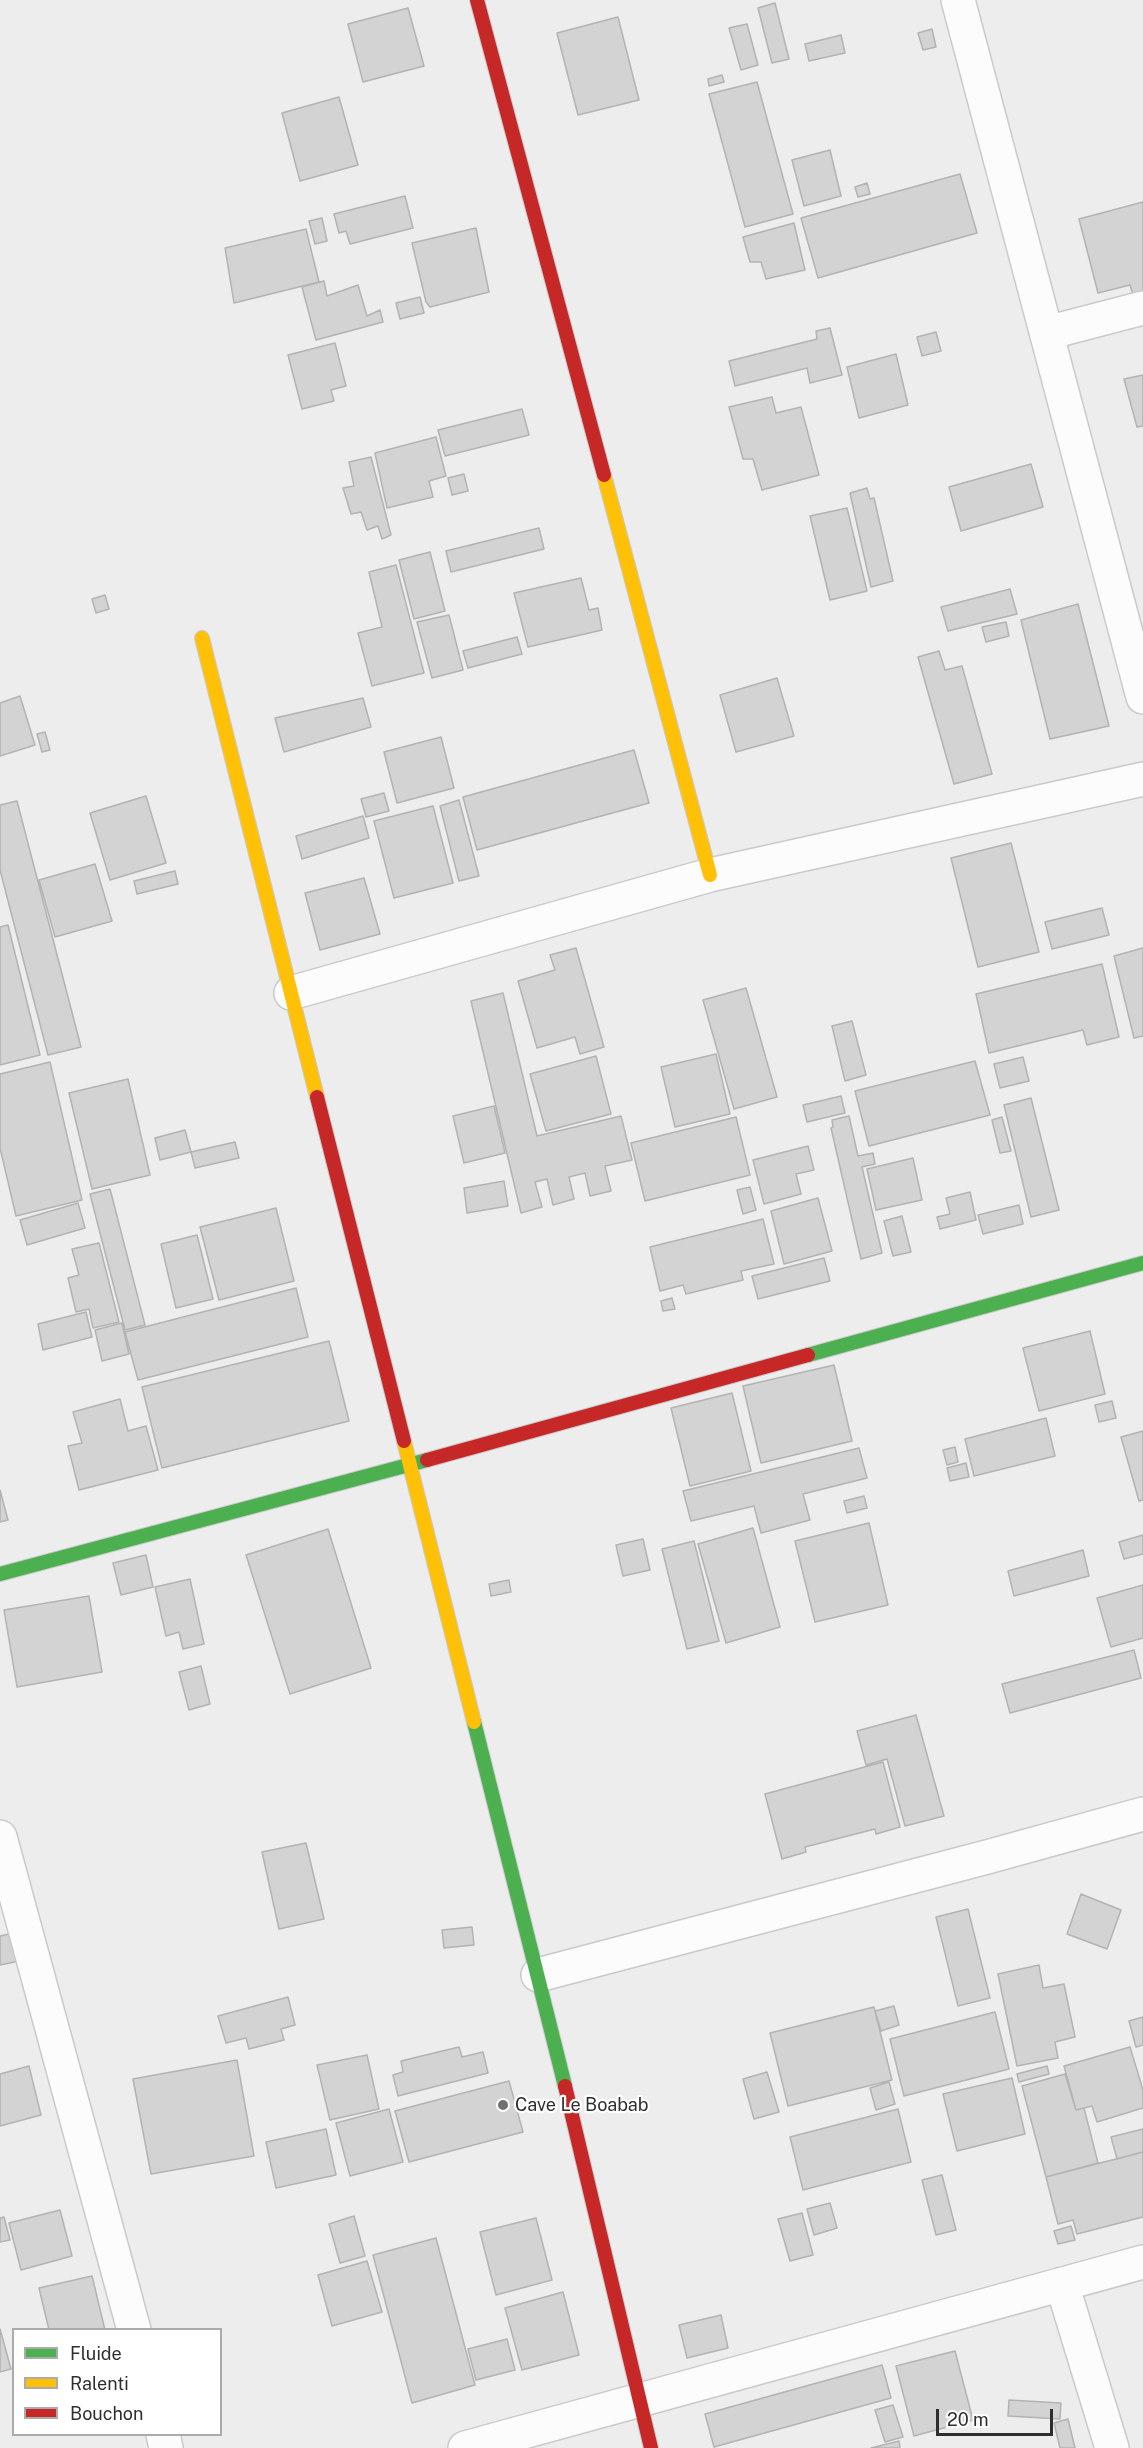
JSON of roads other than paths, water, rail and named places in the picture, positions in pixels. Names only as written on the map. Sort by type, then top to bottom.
[{"type":"street","points":[[477,0],[710,875]]},
{"type":"street","points":[[958,0],[1143,697]]},
{"type":"street","points":[[1047,333],[1143,308]]},
{"type":"street","points":[[202,638],[538,1975],[651,2448]]},
{"type":"street","points":[[291,993],[710,875],[1143,778]]},
{"type":"street","points":[[0,1574],[409,1466],[1143,1263]]},
{"type":"street","points":[[538,1975],[1143,1814]]},
{"type":"street","points":[[0,1838],[133,2328]]},
{"type":"street","points":[[465,2448],[1143,2262]]},
{"type":"street","points":[[1062,2284],[1112,2448]]},
{"type":"place","name":"Cave Le Boabab","points":[[503,2105]]}]
